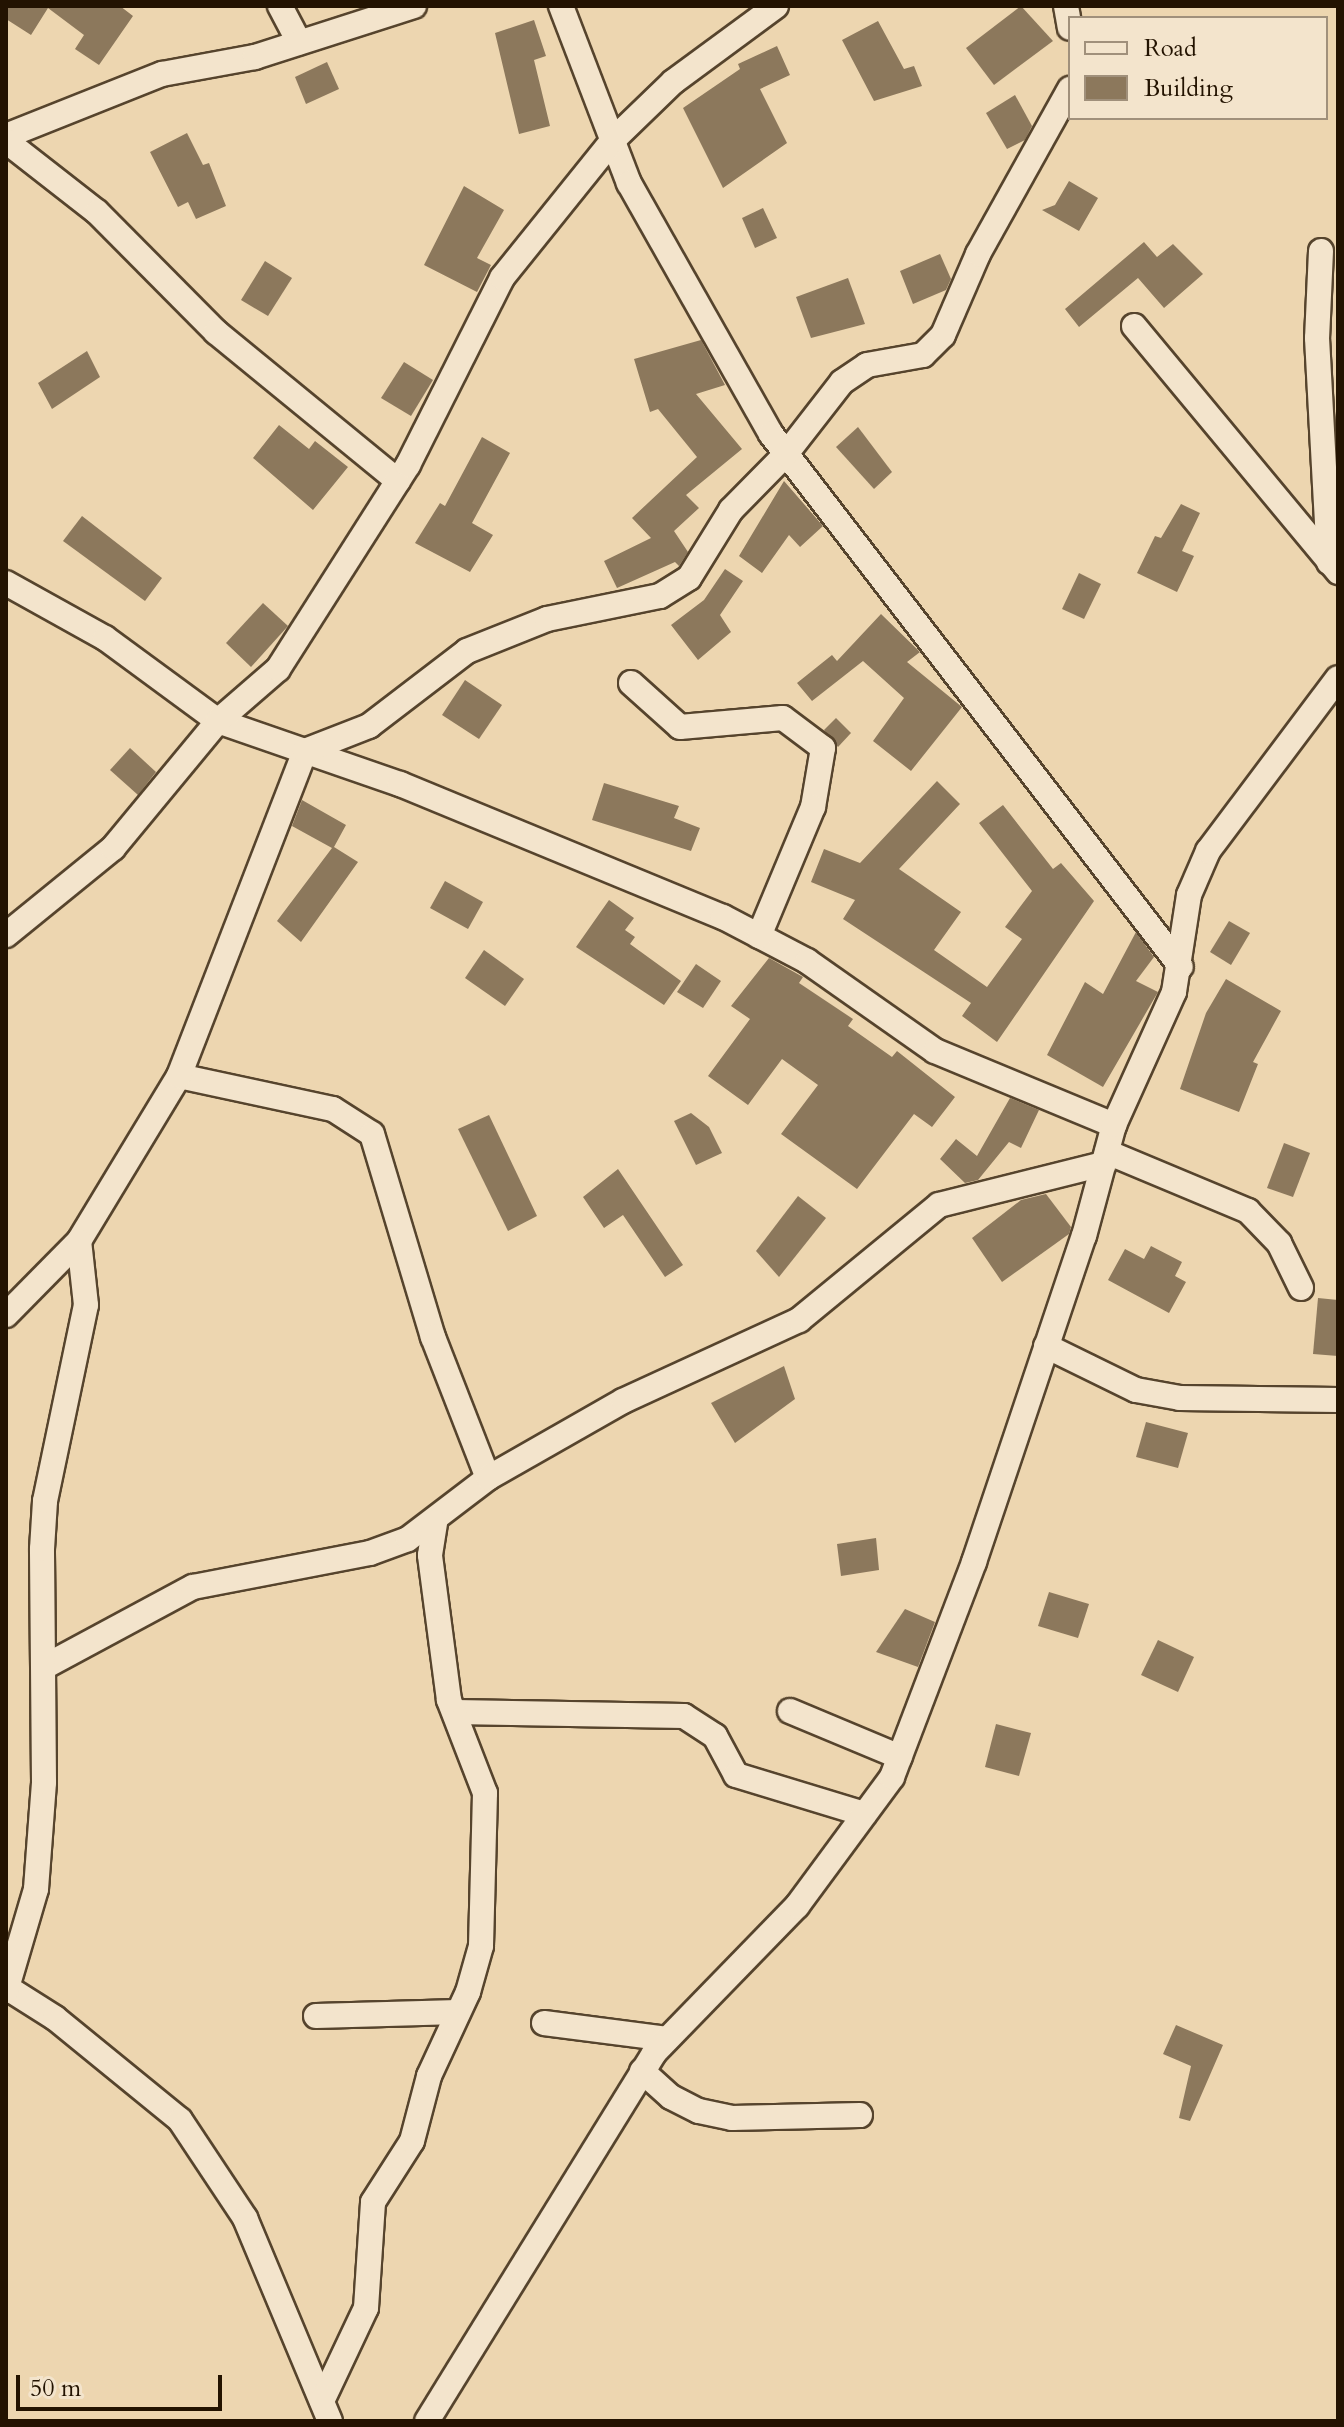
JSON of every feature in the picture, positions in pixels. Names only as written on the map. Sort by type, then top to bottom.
[{"type":"street","points":[[280,6],[299,42]]},
{"type":"street","points":[[398,481],[216,332],[97,212],[7,134],[162,74],[299,42],[414,6]]},
{"type":"street","points":[[561,6],[612,141],[668,258],[786,454],[1181,967]]},
{"type":"street","points":[[6,935],[113,848],[218,721],[278,669],[398,481],[502,278],[612,141],[673,82],[776,6]]},
{"type":"street","points":[[6,1315],[79,1241],[179,1076],[305,751],[369,726],[467,651],[547,619],[604,612],[670,590],[689,578],[731,510],[786,454],[852,373],[923,355],[943,335],[978,254],[1068,93]]},
{"type":"street","points":[[1321,251],[1317,338],[1334,567]]},
{"type":"street","points":[[1134,326],[1334,567]]},
{"type":"street","points":[[6,583],[105,638],[218,721],[606,866],[807,961],[935,1051],[1114,1125]]},
{"type":"street","points":[[427,2421],[642,2071],[667,2039],[789,1915],[864,1814],[900,1757],[1046,1346],[1114,1125],[1181,967],[1189,895],[1208,851],[1338,678]]},
{"type":"street","points":[[631,683],[680,727],[783,718],[823,748],[813,807],[759,936]]},
{"type":"street","points":[[179,1076],[333,1109],[372,1134],[433,1337],[488,1478]]},
{"type":"street","points":[[46,1666],[193,1587],[370,1553],[435,1522],[488,1478],[684,1369],[771,1337],[939,1205],[1106,1158],[1248,1211],[1279,1243],[1301,1288]]},
{"type":"street","points":[[79,1241],[86,1305],[45,1501],[46,1666],[36,1889],[7,1989],[55,2018],[180,2120],[245,2218],[326,2411]]},
{"type":"street","points":[[1046,1346],[1136,1390],[1180,1398],[1338,1400]]},
{"type":"street","points":[[326,2411],[366,2308],[373,2202],[412,2141],[429,2076],[458,2012],[481,1946],[487,1831],[485,1793],[455,1712],[433,1584],[435,1522]]},
{"type":"street","points":[[790,1711],[900,1757]]},
{"type":"street","points":[[455,1712],[684,1716],[715,1736],[736,1775],[864,1814]]},
{"type":"street","points":[[316,2016],[458,2012]]},
{"type":"street","points":[[544,2023],[667,2039]]},
{"type":"street","points":[[642,2071],[671,2097],[699,2111],[732,2118],[860,2115]]},
{"type":"building","points":[[6,6],[120,6],[133,16],[99,65],[75,49],[84,35],[48,8],[31,35],[6,19]]},
{"type":"building","points":[[1021,6],[1053,41],[994,85],[966,48]]},
{"type":"building","points":[[534,20],[546,56],[534,60],[550,126],[519,134],[495,33]]},
{"type":"building","points":[[878,21],[904,69],[914,66],[922,86],[874,101],[842,40]]},
{"type":"building","points":[[777,46],[790,75],[760,89],[787,143],[723,188],[683,108],[740,69],[738,64]]},
{"type":"building","points":[[327,62],[339,89],[306,104],[295,77]]},
{"type":"building","points":[[1015,95],[1032,126],[1025,140],[1007,149],[986,113]]},
{"type":"building","points":[[187,133],[203,165],[209,163],[226,206],[196,219],[188,202],[178,207],[150,152]]},
{"type":"building","points":[[1069,181],[1098,198],[1079,231],[1042,210],[1055,205]]},
{"type":"building","points":[[464,186],[504,210],[477,258],[491,265],[477,292],[424,265]]},
{"type":"building","points":[[763,208],[777,238],[755,248],[742,218]]},
{"type":"building","points":[[1144,242],[1157,257],[1173,244],[1203,274],[1164,308],[1138,278],[1079,327],[1065,309]]},
{"type":"building","points":[[940,254],[951,279],[946,290],[913,304],[900,271]]},
{"type":"building","points":[[265,261],[292,278],[268,316],[241,300]]},
{"type":"building","points":[[848,278],[865,324],[811,338],[796,297]]},
{"type":"building","points":[[701,340],[725,385],[696,394],[742,449],[686,495],[699,508],[674,531],[688,552],[679,566],[675,562],[617,588],[604,561],[651,538],[632,518],[697,457],[658,409],[650,412],[634,359]]},
{"type":"building","points":[[87,351],[100,377],[52,409],[38,383]]},
{"type":"building","points":[[404,362],[433,380],[411,416],[381,398]]},
{"type":"building","points":[[279,425],[309,449],[315,441],[348,467],[313,510],[253,458]]},
{"type":"building","points":[[858,427],[892,472],[874,489],[836,447]]},
{"type":"building","points":[[482,437],[510,453],[472,523],[493,535],[470,572],[415,543],[440,503],[445,506]]},
{"type":"building","points":[[784,481],[823,526],[800,547],[789,535],[762,573],[739,556]]},
{"type":"building","points":[[1181,504],[1200,513],[1182,551],[1194,556],[1177,592],[1137,573],[1155,536],[1161,538]]},
{"type":"building","points":[[82,516],[162,578],[145,601],[63,541]]},
{"type":"building","points":[[725,569],[743,581],[720,615],[731,632],[698,660],[671,625],[704,600]]},
{"type":"building","points":[[1079,573],[1101,584],[1084,619],[1062,609]]},
{"type":"building","points":[[263,603],[288,626],[251,667],[226,643]]},
{"type":"building","points":[[881,614],[920,652],[907,662],[962,707],[911,771],[873,741],[904,698],[863,661],[812,701],[797,683],[832,655],[837,661]]},
{"type":"building","points":[[465,680],[502,705],[479,739],[442,715]]},
{"type":"building","points":[[836,718],[851,733],[838,747],[824,730]]},
{"type":"building","points":[[130,748],[156,772],[138,795],[110,770]]},
{"type":"building","points":[[937,781],[960,804],[899,869],[961,912],[934,950],[987,987],[1022,939],[1005,927],[1032,891],[979,823],[1003,805],[1053,869],[1061,863],[1094,901],[997,1042],[962,1016],[971,1003],[843,919],[855,900],[811,882],[824,849],[860,863]]},
{"type":"building","points":[[604,783],[679,806],[674,818],[700,828],[691,851],[592,820]]},
{"type":"building","points":[[302,800],[346,825],[334,847],[358,862],[301,942],[277,921],[332,848],[292,826]]},
{"type":"building","points":[[445,881],[483,902],[468,929],[430,908]]},
{"type":"building","points":[[609,900],[634,918],[625,930],[635,937],[630,944],[681,981],[664,1005],[576,947]]},
{"type":"building","points":[[1229,921],[1250,933],[1231,965],[1210,952]]},
{"type":"building","points":[[1136,932],[1154,957],[1136,981],[1158,992],[1103,1087],[1047,1055],[1085,982],[1103,994]]},
{"type":"building","points":[[484,950],[524,979],[505,1006],[465,978]]},
{"type":"building","points":[[769,958],[803,977],[799,983],[853,1019],[848,1026],[892,1057],[897,1051],[955,1097],[932,1127],[914,1114],[857,1189],[781,1134],[818,1085],[782,1059],[748,1105],[708,1076],[750,1019],[731,1006]]},
{"type":"building","points":[[696,964],[721,981],[703,1008],[677,992]]},
{"type":"building","points":[[1226,979],[1281,1011],[1253,1062],[1258,1064],[1239,1112],[1180,1089],[1206,1013]]},
{"type":"building","points":[[1010,1098],[1039,1110],[1021,1148],[1009,1142],[978,1180],[965,1183],[940,1159],[956,1139],[977,1156]]},
{"type":"building","points":[[691,1113],[709,1127],[722,1153],[696,1165],[674,1121]]},
{"type":"building","points":[[489,1115],[537,1216],[508,1231],[458,1129]]},
{"type":"building","points":[[1284,1143],[1310,1153],[1293,1197],[1267,1188]]},
{"type":"building","points":[[618,1169],[683,1265],[665,1277],[623,1215],[604,1228],[583,1197]]},
{"type":"building","points":[[1046,1194],[1071,1227],[1069,1234],[1002,1282],[972,1238],[1021,1200]]},
{"type":"building","points":[[798,1196],[826,1218],[779,1277],[756,1251]]},
{"type":"building","points":[[1151,1246],[1182,1262],[1175,1276],[1186,1282],[1169,1313],[1108,1280],[1125,1249],[1144,1259]]},
{"type":"building","points":[[1318,1298],[1338,1300],[1338,1356],[1313,1354]]},
{"type":"building","points":[[784,1366],[795,1399],[735,1443],[711,1403]]},
{"type":"building","points":[[1146,1422],[1188,1433],[1178,1468],[1136,1457]]},
{"type":"building","points":[[876,1538],[879,1570],[841,1576],[837,1544]]},
{"type":"building","points":[[1049,1592],[1089,1604],[1078,1638],[1038,1626]]},
{"type":"building","points":[[905,1609],[935,1622],[918,1667],[876,1652]]},
{"type":"building","points":[[1158,1640],[1194,1657],[1178,1692],[1141,1675]]},
{"type":"building","points":[[996,1724],[1031,1733],[1019,1776],[985,1767]]},
{"type":"building","points":[[1176,2025],[1223,2045],[1190,2121],[1179,2118],[1191,2066],[1163,2054]]}]
